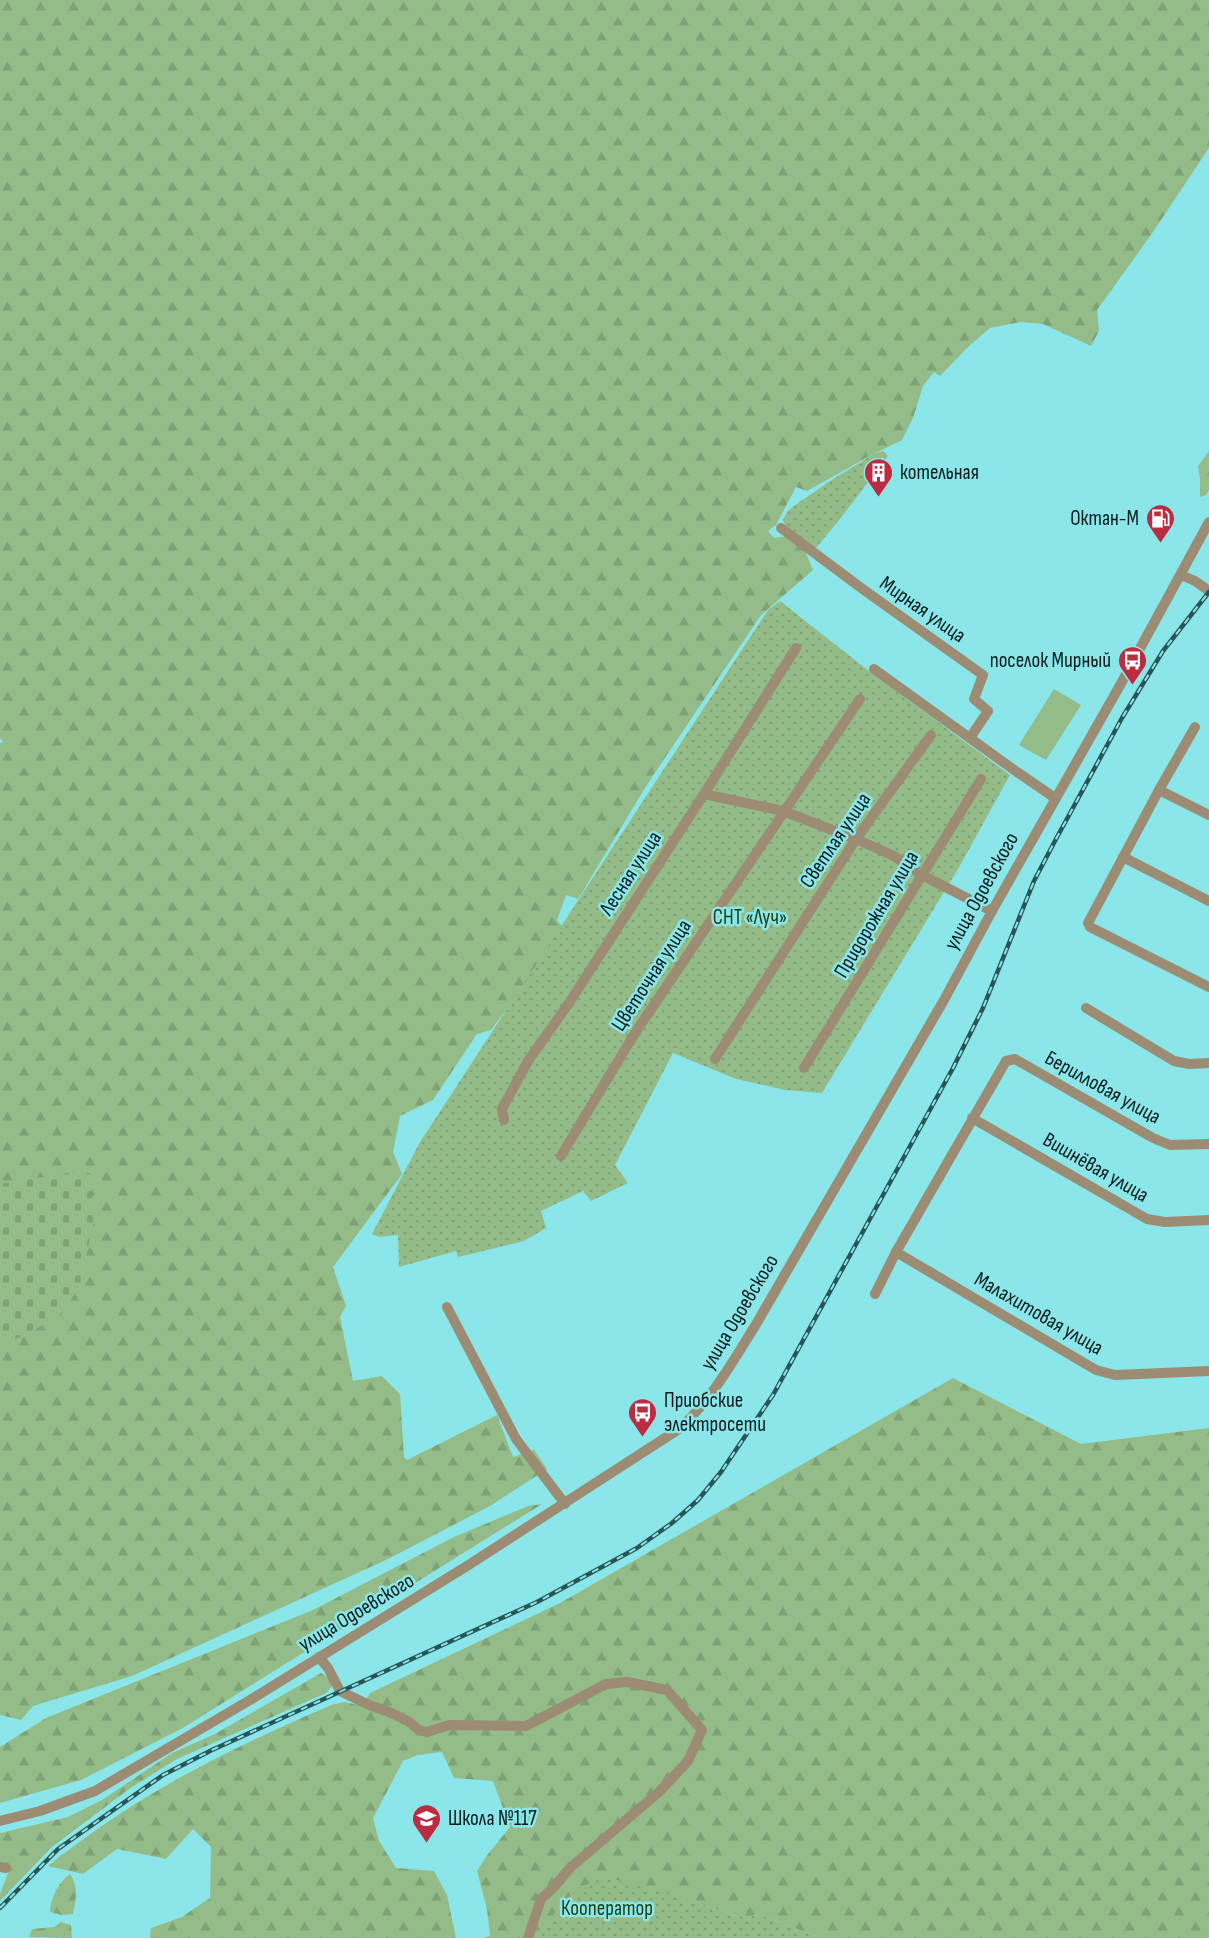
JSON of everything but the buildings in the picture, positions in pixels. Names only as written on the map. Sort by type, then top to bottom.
[{"type":"street","name":"улица Одоевского","points":[[0,1821],[40,1811],[95,1791],[250,1700],[565,1504],[679,1429],[707,1400],[755,1326],[944,1000],[1209,522]]},
{"type":"street","name":"Мирная улица","points":[[781,528],[864,591],[983,675],[974,699],[988,711],[970,738]]},
{"type":"street","points":[[1181,575],[1209,591]]},
{"type":"street","name":"Лесная улица","points":[[504,1120],[502,1108],[528,1061],[569,1003],[796,648]]},
{"type":"street","points":[[874,669],[1055,798]]},
{"type":"street","name":"Цветочная улица","points":[[561,1156],[635,1033],[860,699]]},
{"type":"street","points":[[1195,727],[1088,923],[1090,927],[1209,987]]},
{"type":"street","name":"Светлая улица","points":[[715,1059],[856,839],[931,735]]},
{"type":"street","name":"Придорожная улица","points":[[804,1068],[981,779]]},
{"type":"street","points":[[1159,790],[1209,815]]},
{"type":"street","points":[[704,794],[783,811],[856,839],[894,856],[922,875],[992,911]]},
{"type":"street","points":[[1123,857],[1209,901]]},
{"type":"street","points":[[1086,1008],[1174,1061],[1209,1064]]},
{"type":"street","name":"Берилловая улица","points":[[972,1118],[1006,1061],[1015,1059],[1153,1138],[1170,1145],[1209,1144]]},
{"type":"street","points":[[875,1294],[896,1252],[972,1118]]},
{"type":"street","name":"Вишнёвая улица","points":[[972,1118],[1147,1219],[1209,1220]]},
{"type":"street","name":"Малахитовая улица","points":[[896,1252],[1096,1370],[1115,1375],[1209,1371]]},
{"type":"street","points":[[447,1307],[516,1439],[565,1504]]},
{"type":"street","points":[[319,1656],[340,1691],[408,1721],[419,1730],[428,1732],[449,1725],[526,1726],[606,1684],[627,1682],[667,1690],[702,1730],[688,1761],[666,1784],[570,1868],[555,1887],[541,1899],[528,1938]]},
{"type":"green space","points":[[0,0],[1209,0],[1209,148],[1097,310],[1099,331],[1091,346],[1043,324],[1020,322],[990,328],[940,376],[934,372],[923,386],[913,418],[902,440],[807,491],[796,487],[776,525],[768,531],[774,538],[787,536],[805,551],[813,570],[761,615],[648,783],[578,899],[566,895],[557,920],[565,931],[491,1030],[477,1034],[433,1100],[400,1116],[393,1152],[402,1174],[333,1267],[346,1306],[340,1317],[353,1381],[382,1376],[400,1394],[404,1457],[407,1460],[497,1415],[513,1457],[534,1450],[547,1469],[490,1506],[388,1559],[132,1676],[33,1706],[21,1720],[0,1715],[0,743],[3,742],[0,738]]},
{"type":"green space","points":[[883,451],[888,456],[815,549],[786,527],[783,520],[794,506],[830,481],[874,454]]},
{"type":"green space","points":[[1209,451],[1209,490],[1206,495],[1200,497],[1198,466]]},
{"type":"green space","name":"СНТ «Луч»","points":[[780,601],[865,668],[1010,775],[958,869],[822,1093],[785,1090],[736,1079],[673,1053],[615,1165],[628,1183],[591,1201],[583,1191],[541,1211],[546,1228],[524,1241],[458,1257],[456,1251],[399,1267],[398,1235],[379,1237],[372,1234],[420,1142],[768,610]]},
{"type":"green space","points":[[1054,689],[1081,705],[1046,760],[1019,745]]},
{"type":"green space","points":[[68,1173],[90,1173],[94,1221],[79,1288],[57,1318],[0,1347],[0,1184]]},
{"type":"green space","points":[[953,1378],[1081,1444],[1209,1428],[1209,1938],[821,1938],[760,1915],[739,1917],[692,1901],[532,1938],[483,1938],[490,1936],[487,1909],[477,1871],[510,1827],[493,1781],[454,1778],[442,1752],[418,1755],[403,1761],[373,1818],[379,1841],[396,1868],[434,1871],[447,1895],[456,1938],[150,1938],[151,1928],[182,1917],[210,1898],[211,1847],[193,1829],[166,1859],[117,1849],[83,1874],[48,1866],[124,1811],[182,1777],[272,1731],[334,1704],[345,1702],[362,1706],[370,1693],[560,1603]]},
{"type":"green space","points":[[542,1504],[181,1729],[81,1780],[0,1803],[0,1747],[46,1718],[313,1610],[454,1537],[528,1506]]},
{"type":"green space","points":[[321,1673],[331,1680],[332,1686],[326,1693],[177,1759],[129,1789],[52,1847],[0,1901],[0,1894],[10,1868],[0,1865],[0,1833],[68,1817],[102,1800],[172,1753],[215,1734]]},
{"type":"green space","points":[[70,1874],[76,1889],[73,1914],[62,1915],[50,1912],[56,1891]]},
{"type":"green space","name":"Кооператор","points":[[606,1877],[739,1917],[760,1915],[821,1938],[532,1938],[578,1888]]},
{"type":"green space","points":[[61,1922],[71,1925],[72,1938],[29,1937],[32,1929],[54,1927]]},
{"type":"railway","points":[[0,1908],[58,1849],[163,1775],[212,1750],[537,1602],[637,1548],[672,1523],[698,1500],[721,1472],[773,1395],[953,1068],[983,1008],[1034,881],[1122,718],[1163,651],[1209,592]]},
{"type":"place","name":"котельная","points":[[879,498]]},
{"type":"place","name":"Октан-М","points":[[1160,544]]},
{"type":"place","name":"поселок Мирный","points":[[1132,686]]},
{"type":"place","name":"Приобские электросети","points":[[643,1438]]},
{"type":"place","name":"Школа №117","points":[[427,1844]]}]
